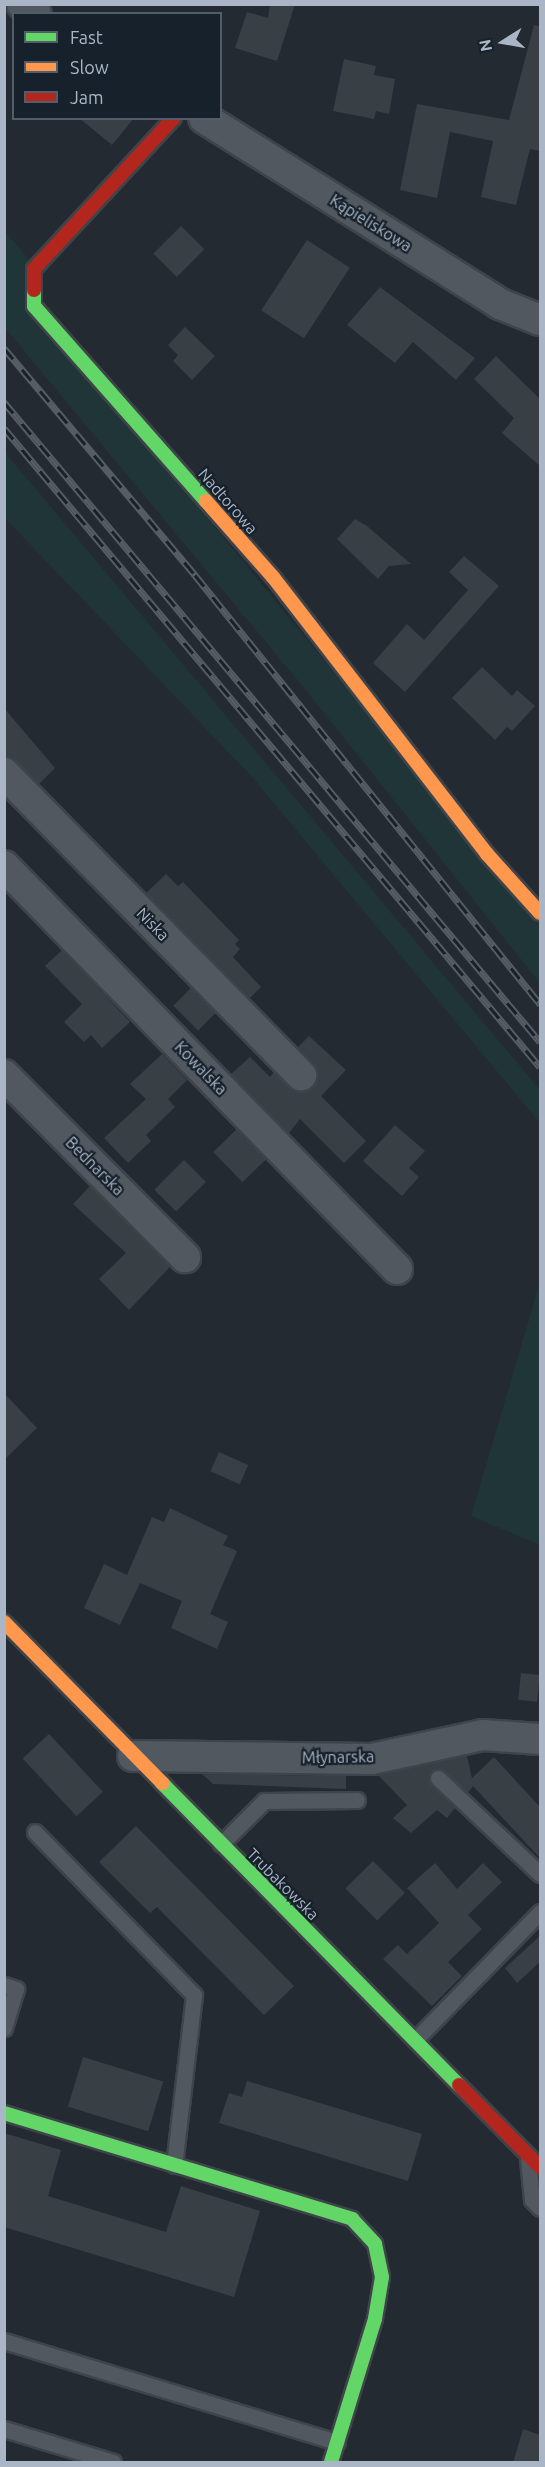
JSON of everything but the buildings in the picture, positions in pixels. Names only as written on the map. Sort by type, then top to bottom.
[{"type":"street","name":"Nadtorowa","points":[[172,120],[34,269],[34,306],[273,577],[487,855],[540,913]]},
{"type":"street","name":"Kąpieliskowa","points":[[207,120],[500,303],[540,320]]},
{"type":"street","name":"Niska","points":[[4,773],[301,1075]]},
{"type":"street","name":"Kowalska","points":[[4,866],[398,1269]]},
{"type":"street","name":"Bednarska","points":[[4,1075],[185,1257]]},
{"type":"street","name":"Trubakowska","points":[[4,1622],[133,1756],[540,2167]]},
{"type":"street","name":"Młynarska","points":[[133,1756],[372,1759],[483,1735],[540,1739]]},
{"type":"street","points":[[4,2113],[352,2219],[375,2244],[382,2277],[375,2319],[331,2463]]},
{"type":"lane","points":[[438,1778],[540,1874]]},
{"type":"lane","points":[[221,1844],[264,1801],[357,1800]]},
{"type":"lane","points":[[35,1832],[194,1995],[174,2165]]},
{"type":"lane","points":[[415,2040],[540,1912]]},
{"type":"lane","points":[[4,1985],[16,1989],[4,2028]]},
{"type":"lane","points":[[527,2153],[532,2200],[540,2208]]},
{"type":"lane","points":[[4,2341],[338,2442]]},
{"type":"lane","points":[[4,2429],[113,2463]]},
{"type":"green space","points":[[4,230],[31,262],[34,306],[540,924],[540,983],[309,694],[5,328]]},
{"type":"green space","points":[[4,451],[540,1090],[540,1123],[253,778],[5,518]]},
{"type":"green space","points":[[540,1282],[540,1545],[471,1516]]},
{"type":"railway","points":[[4,348],[195,575],[540,1004]]},
{"type":"railway","points":[[4,402],[540,1042]]},
{"type":"railway","points":[[4,428],[540,1067]]},
{"type":"traffic: fast","points":[[34,290],[34,306],[206,501]]},
{"type":"traffic: fast","points":[[162,1783],[459,2085]]},
{"type":"traffic: fast","points":[[4,2113],[352,2219],[375,2244],[382,2277],[375,2319],[331,2462]]},
{"type":"traffic: slow","points":[[206,501],[273,577],[487,854],[540,913]]},
{"type":"traffic: slow","points":[[4,1622],[162,1783]]},
{"type":"traffic: jam","points":[[34,290],[34,269],[172,120]]},
{"type":"traffic: jam","points":[[459,2085],[540,2167]]}]
